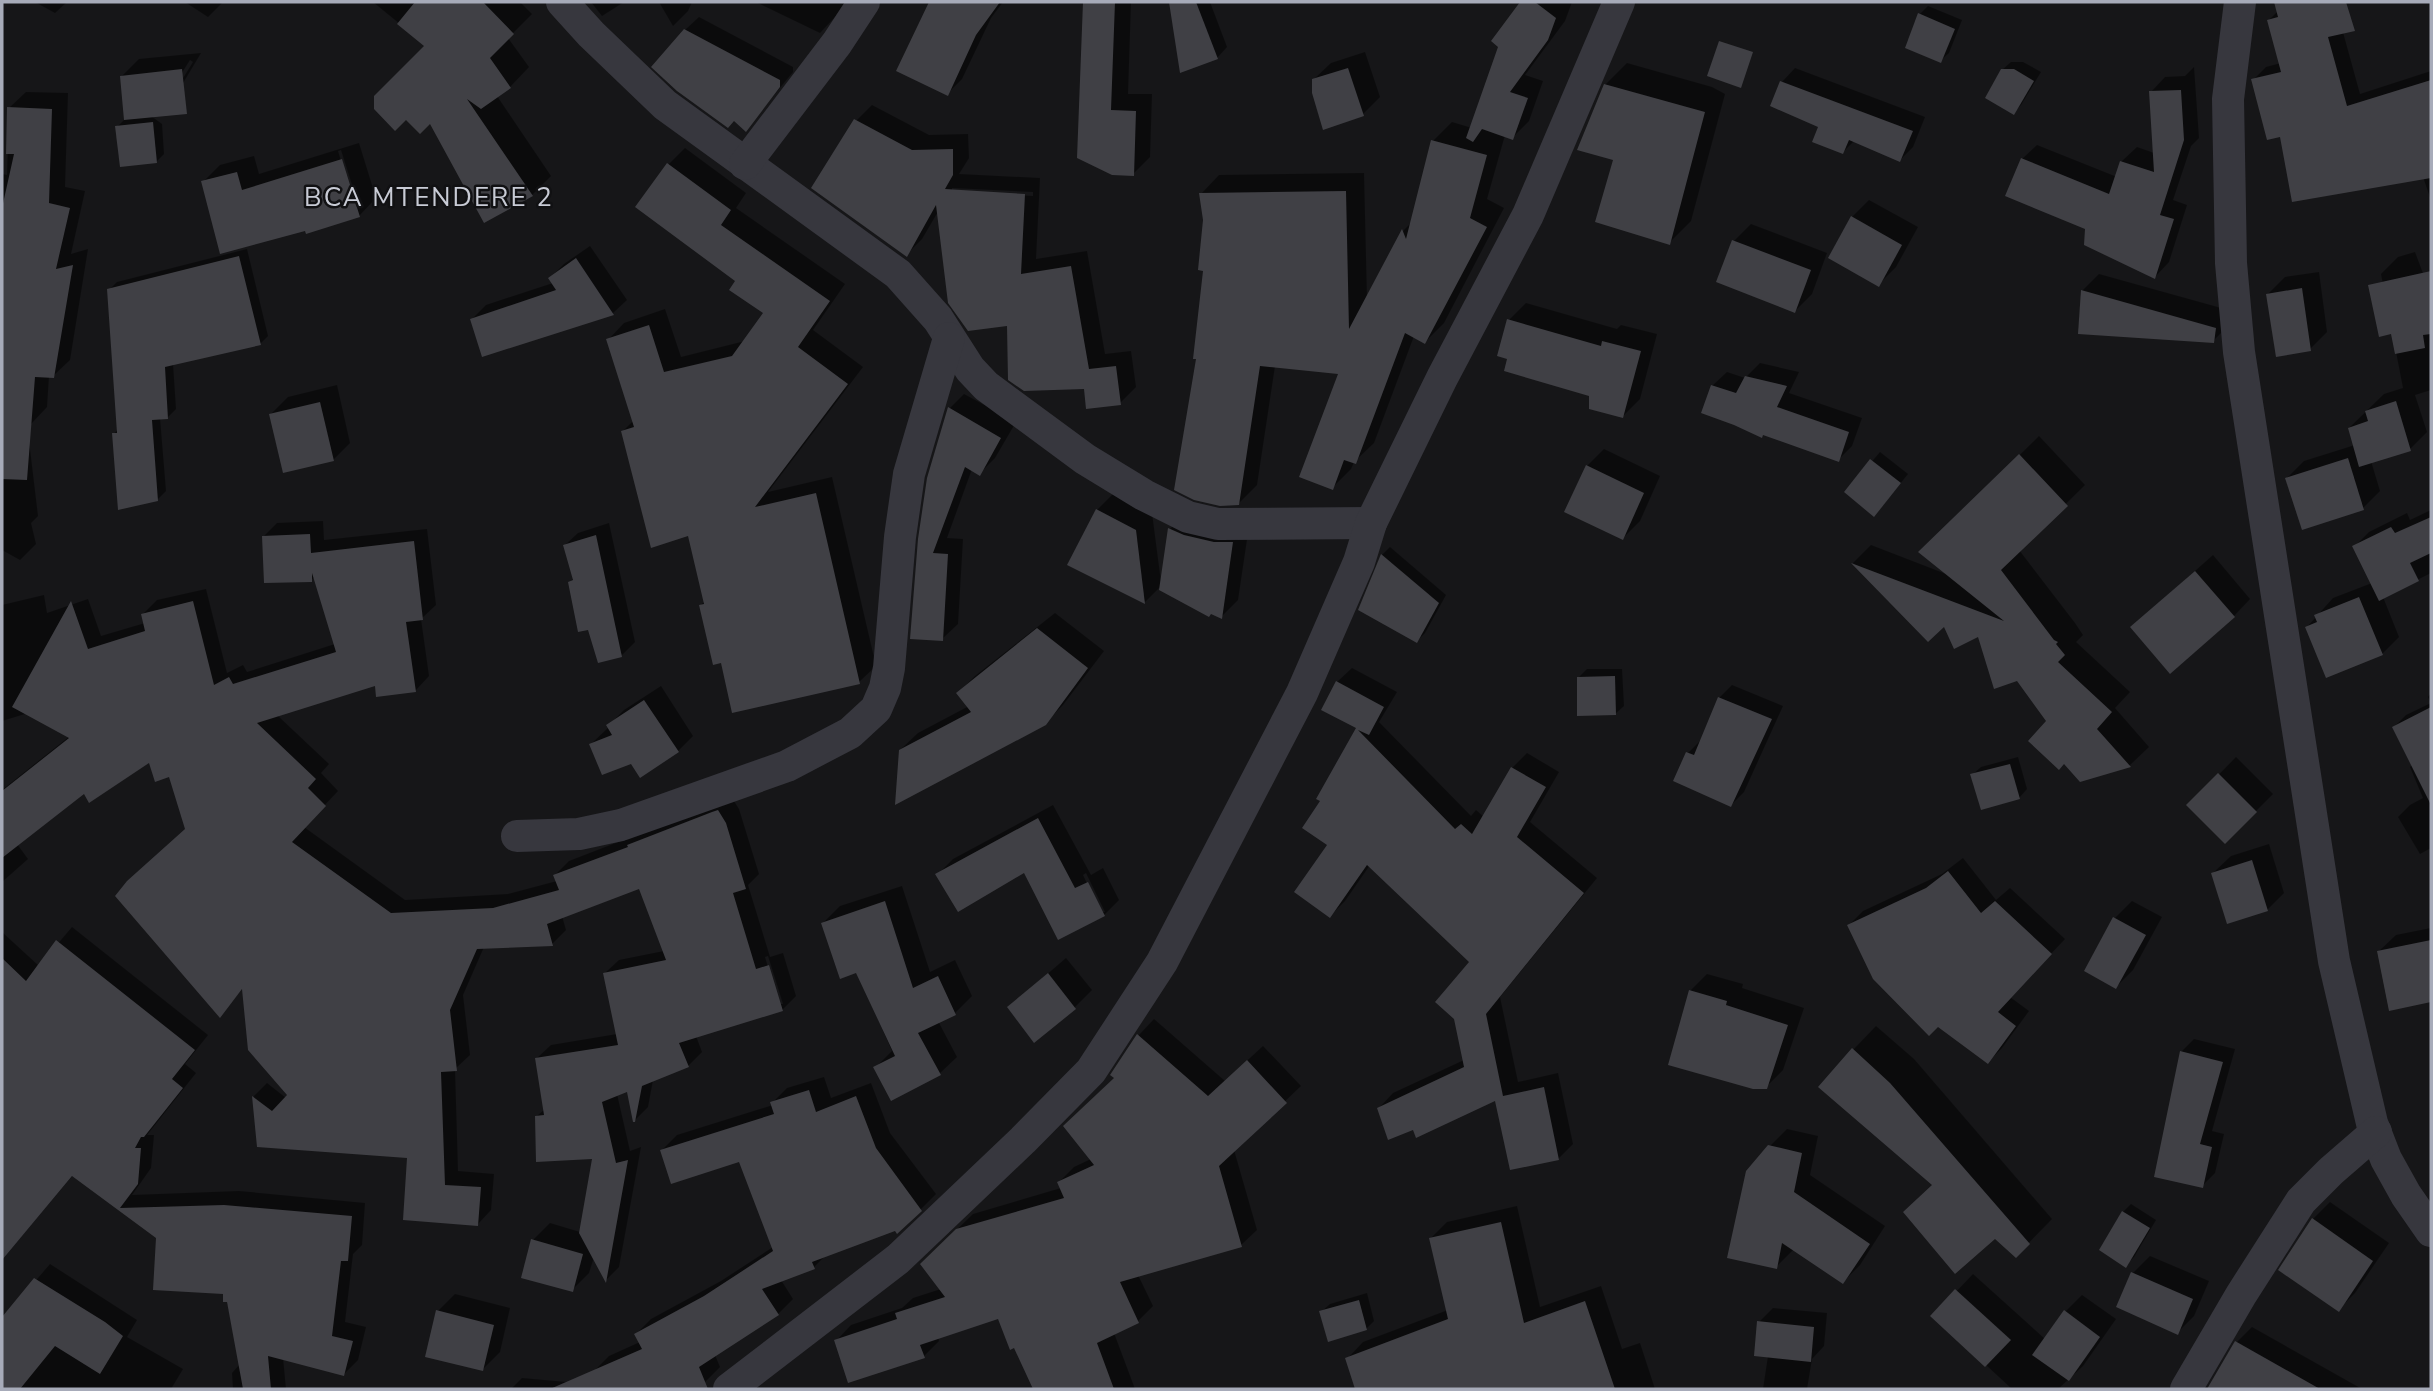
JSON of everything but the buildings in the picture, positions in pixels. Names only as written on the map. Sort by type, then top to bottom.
[{"type":"street","points":[[562,2],[657,98],[898,274],[938,319],[970,369],[986,386],[1085,459],[1144,495],[1188,517],[1218,524],[1371,523]]},
{"type":"street","points":[[745,164],[837,43],[864,2]]},
{"type":"street","points":[[729,1389],[898,1259],[1023,1140],[1091,1071],[1162,962],[1302,693],[1359,562],[1371,523],[1442,378],[1528,215],[1619,2]]},
{"type":"street","points":[[2240,2],[2228,99],[2231,263],[2239,352],[2334,961],[2376,1132],[2386,1159],[2406,1195],[2431,1231]]},
{"type":"street","points":[[517,836],[579,834],[621,825],[787,766],[850,733],[876,709],[886,688],[889,668],[900,537],[909,474],[949,338]]},
{"type":"street","points":[[2186,1389],[2241,1295],[2301,1201],[2376,1132]]},
{"type":"district","name":"BCA MTENDERE 2","points":[[429,197]]}]
